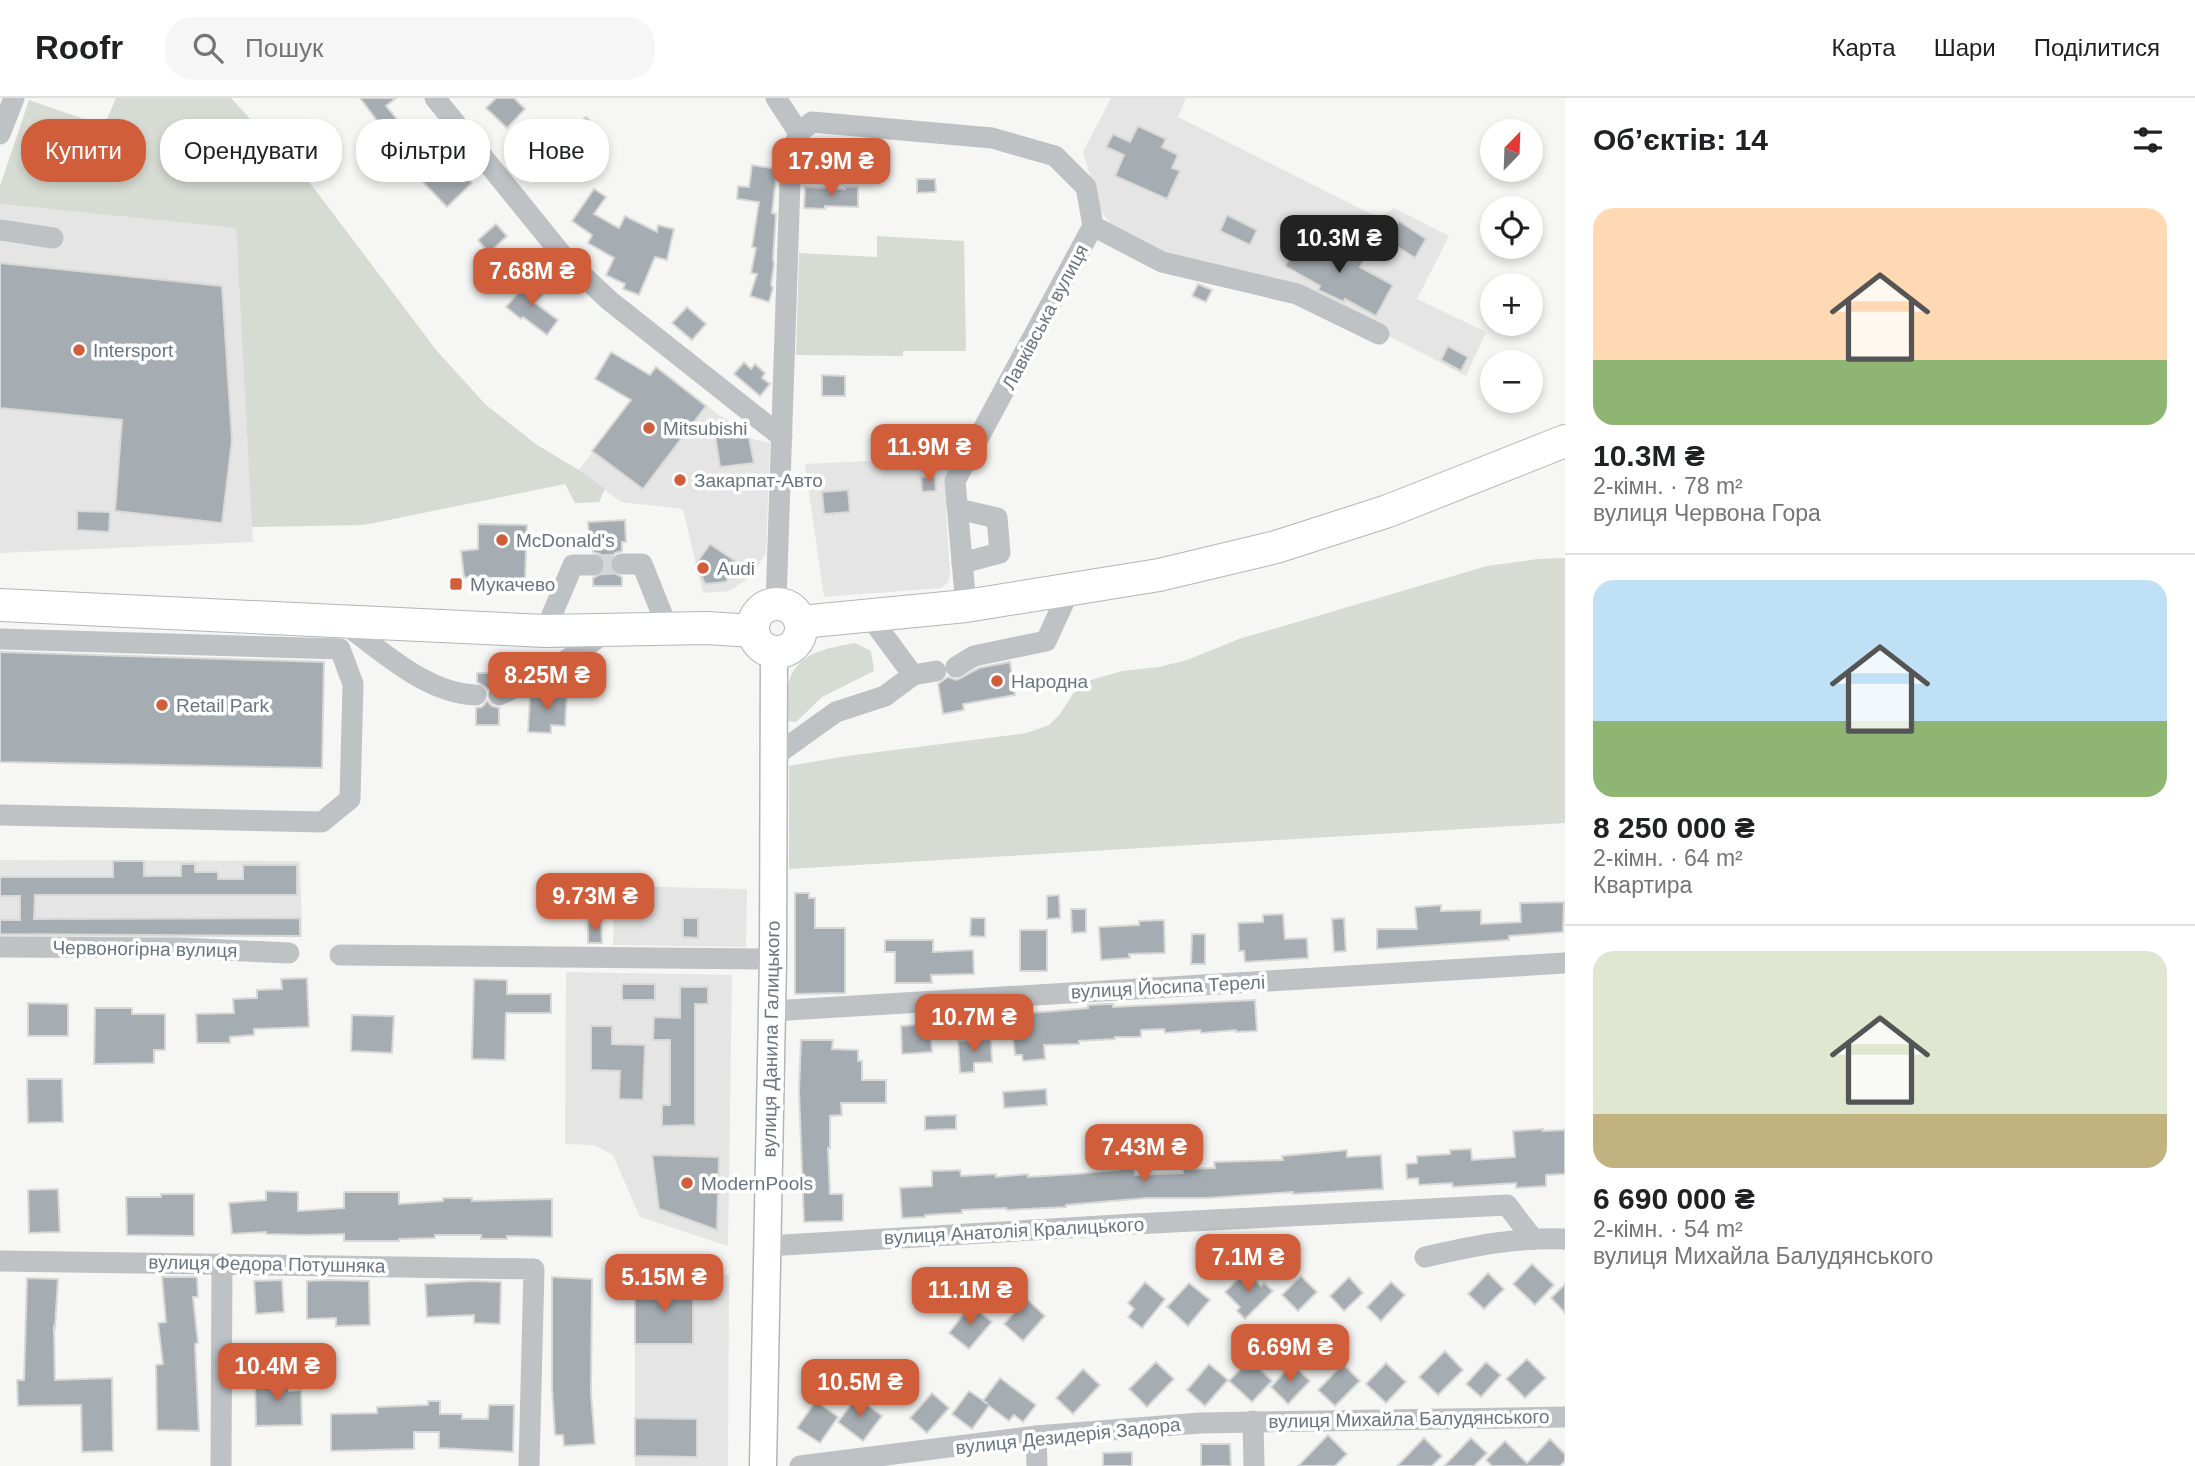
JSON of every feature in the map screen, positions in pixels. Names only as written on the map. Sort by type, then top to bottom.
[{"type":"highway","points":[[801,622],[966,606],[1159,575],[1276,547],[1388,511],[1565,441]]},
{"type":"highway","points":[[2,604],[336,631],[608,631],[707,628],[792,648],[802,632],[796,612],[787,605],[776,603],[758,612],[753,621],[763,641]]},
{"type":"main road","name":"вулиця Данила Галицького","points":[[763,641],[773,696],[774,757],[773,959],[763,1466]]},
{"type":"street","points":[[0,134],[14,98]]},
{"type":"street","points":[[435,98],[568,262],[611,302],[782,437]]},
{"type":"street","points":[[776,98],[799,133]]},
{"type":"street","points":[[776,603],[791,153],[799,133],[812,122],[992,138],[1055,156],[1086,187],[1093,226],[1162,262],[1297,294],[1379,334]]},
{"type":"street","name":"Лавківська вулиця","points":[[966,606],[956,481],[1093,226]]},
{"type":"street","points":[[0,230],[52,237]]},
{"type":"street","points":[[958,509],[997,518],[1000,553],[962,563]]},
{"type":"street","points":[[622,564],[642,564],[668,629]]},
{"type":"street","points":[[545,631],[572,565],[593,565]]},
{"type":"street","points":[[774,757],[836,712],[885,696],[913,676],[946,669],[974,656],[1046,641],[1070,589]]},
{"type":"street","points":[[870,617],[913,676]]},
{"type":"street","points":[[0,815],[322,822],[350,799],[353,684],[336,631]]},
{"type":"street","points":[[0,639],[336,631],[416,675],[459,695],[477,695]]},
{"type":"street","points":[[499,695],[549,673],[608,631]]},
{"type":"street","name":"Червоногірна вулиця","points":[[0,947],[181,948],[289,953]]},
{"type":"street","points":[[340,955],[773,959]]},
{"type":"street","name":"вулиця Йосипа Терелі","points":[[772,1011],[1565,963]]},
{"type":"street","name":"вулиця Анатолія Кралицького","points":[[767,1246],[1507,1205],[1529,1233]]},
{"type":"street","points":[[1425,1257],[1529,1233],[1565,1239]]},
{"type":"street","name":"вулиця Федора Потушняка","points":[[0,1261],[534,1269],[529,1466]]},
{"type":"street","points":[[220,1466],[222,1263]]},
{"type":"street","name":"вулиця Михайла Балудянського","points":[[1253,1421],[1565,1418]]},
{"type":"street","points":[[1253,1421],[1254,1466]]},
{"type":"street","name":"вулиця Дезидерія Задора","points":[[800,1466],[1036,1436],[1253,1421]]},
{"type":"street","points":[[1036,1436],[1037,1466]]},
{"type":"shaded area","points":[[116,98],[231,98],[250,119],[160,119],[160,182],[308,182],[437,351],[486,405],[537,445],[605,489],[599,502],[575,503],[565,484],[364,525],[252,527],[236,228],[0,204],[0,186],[21,124],[21,182],[146,182],[146,119],[107,119]]},
{"type":"shaded area","points":[[1111,98],[1186,98],[1178,117],[1379,218],[1394,208],[1449,236],[1417,299],[1480,329],[1480,336],[1484,336],[1466,376],[1278,278],[1179,261],[1115,230],[1101,211],[1083,152]]},
{"type":"shaded area","points":[[29,100],[84,119],[23,119]]},
{"type":"shaded area","points":[[0,204],[236,228],[253,542],[0,553]]},
{"type":"shaded area","points":[[877,236],[964,241],[966,351],[903,351],[903,356],[796,355],[799,253],[877,257]]},
{"type":"shaded area","name":"Закарпат-Авто","points":[[656,367],[749,438],[770,443],[766,553],[751,577],[729,591],[703,593],[683,509],[621,502],[579,470]]},
{"type":"shaded area","points":[[950,457],[954,507],[946,508],[950,574],[948,582],[941,588],[824,597],[805,464]]},
{"type":"shaded area","points":[[1565,558],[1565,823],[789,869],[789,766],[1027,733],[1049,725],[1073,694],[1088,681],[1122,671],[1159,667],[1187,660],[1239,639],[1487,566]]},
{"type":"shaded area","points":[[855,643],[871,651],[874,671],[822,697],[796,722],[788,721],[788,687],[797,666],[804,659],[823,650]]},
{"type":"shaded area","points":[[0,860],[300,861],[302,937],[0,937]]},
{"type":"shaded area","points":[[614,886],[747,889],[746,947],[613,945]]},
{"type":"shaded area","points":[[566,972],[732,975],[728,1246],[640,1217],[613,1155],[594,1145],[565,1144]]},
{"type":"shaded area","points":[[635,1272],[729,1275],[728,1466],[635,1466]]},
{"type":"building","points":[[360,98],[396,98],[386,106],[397,119],[376,119]]},
{"type":"building","points":[[496,98],[514,98],[525,109],[516,119],[504,119],[504,125],[486,108]]},
{"type":"building","points":[[1138,126],[1166,139],[1162,147],[1178,155],[1172,168],[1180,171],[1167,199],[1115,176],[1124,155],[1106,147],[1113,134],[1130,142]]},
{"type":"building","points":[[752,165],[777,169],[772,213],[776,214],[771,285],[773,288],[769,302],[750,296],[757,274],[751,273],[756,248],[752,247],[759,202],[737,199],[738,186],[749,187]]},
{"type":"building","points":[[917,179],[935,179],[936,192],[917,193]]},
{"type":"building","points":[[423,182],[472,183],[447,207]]},
{"type":"building","points":[[805,187],[858,187],[858,207],[804,208]]},
{"type":"building","points":[[594,189],[606,197],[594,214],[619,228],[625,216],[657,232],[658,225],[674,229],[667,260],[655,257],[639,295],[623,289],[625,284],[606,275],[614,258],[588,243],[592,235],[572,221]]},
{"type":"building","points":[[1227,215],[1257,230],[1250,245],[1220,231]]},
{"type":"building","points":[[1399,221],[1426,239],[1415,258],[1387,240]]},
{"type":"building","points":[[496,224],[507,236],[489,253],[478,240]]},
{"type":"building","points":[[1303,235],[1337,255],[1341,247],[1364,260],[1360,267],[1393,285],[1376,316],[1345,299],[1344,302],[1318,290],[1320,286],[1285,266]]},
{"type":"building","points":[[0,263],[222,286],[232,440],[222,523],[115,511],[122,420],[0,408]]},
{"type":"building","points":[[530,279],[545,292],[535,303],[558,320],[547,335],[506,307]]},
{"type":"building","points":[[1198,284],[1212,290],[1206,302],[1192,296]]},
{"type":"building","points":[[687,307],[706,324],[692,340],[672,323]]},
{"type":"building","points":[[1448,346],[1468,357],[1461,371],[1441,360]]},
{"type":"building","points":[[611,352],[650,375],[656,367],[706,406],[643,489],[592,451],[631,400],[595,379]]},
{"type":"building","points":[[744,362],[751,369],[755,364],[765,373],[762,378],[770,384],[760,396],[734,374]]},
{"type":"building","points":[[822,375],[845,376],[845,396],[822,396]]},
{"type":"building","points":[[722,418],[749,438],[754,463],[720,467],[715,434]]},
{"type":"building","points":[[935,476],[936,491],[922,492],[921,477]]},
{"type":"building","points":[[848,490],[850,512],[824,514],[822,492]]},
{"type":"building","points":[[77,511],[110,512],[109,532],[77,530]]},
{"type":"building","points":[[625,520],[626,542],[622,542],[622,551],[615,553],[609,563],[611,571],[622,577],[622,586],[593,586],[593,578],[604,572],[606,564],[600,554],[593,552],[593,543],[589,543],[588,522]]},
{"type":"building","name":"McDonald's","points":[[478,524],[527,525],[525,579],[464,577],[461,551],[478,549]]},
{"type":"building","points":[[710,544],[738,563],[726,582],[705,584],[696,564]]},
{"type":"building","name":"Retail Park","points":[[0,652],[324,662],[322,768],[0,762]]},
{"type":"building","points":[[1010,662],[1015,695],[963,704],[964,710],[943,714],[938,684],[948,677],[957,680],[979,668]]},
{"type":"building","points":[[477,673],[499,673],[499,681],[488,689],[477,682]]},
{"type":"building","points":[[567,694],[565,726],[551,725],[551,733],[528,732],[530,695]]},
{"type":"building","points":[[487,701],[499,708],[499,725],[476,725],[476,708],[482,707]]},
{"type":"building","points":[[113,861],[144,861],[144,876],[181,876],[181,864],[195,864],[195,872],[218,872],[218,879],[243,879],[243,865],[297,865],[297,895],[35,895],[34,919],[300,918],[300,936],[0,934],[0,920],[20,920],[20,896],[0,896],[0,877],[113,877]]},
{"type":"building","points":[[795,893],[809,893],[809,898],[815,898],[815,928],[845,928],[845,993],[795,994]]},
{"type":"building","points":[[1059,895],[1060,918],[1047,919],[1047,896]]},
{"type":"building","points":[[1564,902],[1563,932],[1509,936],[1509,940],[1377,949],[1377,929],[1417,929],[1415,907],[1441,905],[1441,911],[1481,910],[1481,924],[1521,922],[1520,903]]},
{"type":"building","points":[[1071,909],[1086,909],[1086,932],[1072,933]]},
{"type":"building","points":[[1283,914],[1285,939],[1307,938],[1308,958],[1245,962],[1244,951],[1239,951],[1238,923],[1263,922],[1263,915]]},
{"type":"building","points":[[683,918],[698,918],[698,938],[683,937]]},
{"type":"building","points":[[971,918],[985,918],[985,937],[970,936]]},
{"type":"building","points":[[1344,918],[1346,951],[1334,952],[1332,919]]},
{"type":"building","points":[[1164,920],[1165,953],[1129,954],[1130,958],[1101,960],[1099,927],[1139,925],[1139,921]]},
{"type":"building","points":[[588,922],[601,922],[602,943],[588,943]]},
{"type":"building","points":[[1020,930],[1047,930],[1047,971],[1020,971]]},
{"type":"building","points":[[1192,934],[1205,934],[1205,964],[1191,964]]},
{"type":"building","points":[[885,940],[933,940],[933,952],[973,950],[974,974],[931,975],[932,983],[895,983],[895,952],[885,952]]},
{"type":"building","points":[[307,978],[309,1027],[254,1029],[254,1035],[230,1037],[230,1043],[197,1043],[196,1014],[234,1013],[233,999],[257,998],[257,990],[282,989],[281,979]]},
{"type":"building","points":[[474,979],[507,980],[507,994],[551,994],[551,1013],[506,1013],[505,1060],[472,1059]]},
{"type":"building","points":[[622,984],[655,984],[655,1000],[622,1000]]},
{"type":"building","points":[[680,987],[708,987],[708,1004],[695,1004],[695,1125],[662,1126],[662,1105],[670,1105],[670,1040],[653,1040],[654,1017],[680,1018]]},
{"type":"building","points":[[1255,1000],[1257,1031],[1201,1033],[1200,1030],[1165,1033],[1164,1029],[1141,1030],[1141,1037],[1115,1037],[1079,1041],[1079,1044],[1044,1045],[1045,1059],[1023,1061],[1022,1055],[1015,1055],[1012,1028],[1020,1027],[1019,1014],[1088,1008],[1088,1005],[1113,1004],[1113,1007]]},
{"type":"building","points":[[28,1003],[68,1004],[68,1036],[28,1036]]},
{"type":"building","points":[[95,1008],[132,1008],[132,1014],[165,1014],[165,1050],[154,1050],[154,1063],[94,1064]]},
{"type":"building","points":[[352,1015],[394,1016],[392,1053],[351,1051]]},
{"type":"building","points":[[930,1024],[932,1052],[902,1054],[901,1026]]},
{"type":"building","points":[[591,1026],[612,1026],[612,1044],[645,1045],[643,1100],[619,1099],[620,1071],[591,1070]]},
{"type":"building","points":[[991,1039],[992,1062],[974,1063],[974,1072],[960,1073],[958,1041]]},
{"type":"building","points":[[801,1040],[833,1040],[832,1049],[858,1050],[858,1061],[862,1061],[862,1080],[886,1080],[886,1103],[841,1103],[842,1115],[830,1116],[830,1194],[843,1194],[843,1221],[804,1222],[799,1090]]},
{"type":"building","points":[[27,1079],[62,1079],[63,1122],[28,1123]]},
{"type":"building","points":[[1046,1089],[1047,1105],[1004,1108],[1003,1092]]},
{"type":"building","points":[[956,1115],[956,1129],[925,1130],[925,1116]]},
{"type":"building","points":[[1565,1130],[1565,1174],[1546,1175],[1546,1186],[1516,1188],[1516,1183],[1453,1187],[1452,1183],[1419,1185],[1418,1178],[1407,1179],[1406,1164],[1417,1163],[1417,1156],[1450,1154],[1450,1150],[1471,1149],[1472,1160],[1515,1157],[1513,1131]]},
{"type":"building","points":[[1347,1150],[1347,1157],[1381,1155],[1383,1189],[1207,1198],[1147,1198],[1066,1207],[962,1210],[962,1213],[902,1218],[900,1188],[932,1186],[932,1171],[960,1170],[961,1176],[996,1174],[996,1177],[1076,1174],[1134,1168],[1135,1175],[1183,1173],[1183,1169],[1215,1168],[1214,1162],[1283,1160],[1282,1156]]},
{"type":"building","name":"ModernPools","points":[[652,1155],[719,1157],[717,1230],[659,1209]]},
{"type":"building","points":[[58,1189],[60,1232],[29,1233],[28,1190]]},
{"type":"building","points":[[266,1191],[298,1192],[298,1211],[344,1208],[344,1192],[399,1192],[399,1204],[443,1201],[443,1198],[472,1198],[472,1201],[552,1199],[552,1237],[507,1236],[507,1239],[481,1239],[481,1235],[435,1235],[435,1238],[399,1241],[344,1241],[344,1234],[232,1234],[229,1203],[266,1200]]},
{"type":"building","points":[[161,1194],[194,1194],[194,1236],[127,1235],[126,1197],[161,1197]]},
{"type":"building","points":[[1532,1264],[1554,1285],[1535,1305],[1513,1284]]},
{"type":"building","points":[[1246,1271],[1261,1286],[1264,1283],[1273,1291],[1245,1319],[1237,1311],[1240,1307],[1225,1292]]},
{"type":"building","points":[[1488,1273],[1504,1289],[1484,1309],[1468,1294]]},
{"type":"building","points":[[1301,1276],[1317,1292],[1298,1311],[1282,1295]]},
{"type":"building","points":[[162,1277],[197,1277],[198,1297],[193,1297],[198,1343],[195,1344],[199,1431],[157,1430],[156,1365],[163,1364],[158,1323],[166,1322]]},
{"type":"building","points":[[552,1277],[592,1279],[591,1394],[595,1444],[564,1446],[563,1435],[555,1435],[552,1388]]},
{"type":"building","points":[[1349,1277],[1363,1293],[1344,1311],[1330,1296]]},
{"type":"building","points":[[27,1278],[58,1279],[54,1327],[55,1380],[112,1378],[113,1451],[82,1452],[81,1405],[18,1406],[17,1380],[24,1380]]},
{"type":"building","points":[[282,1280],[284,1312],[256,1314],[254,1281]]},
{"type":"building","points":[[307,1281],[369,1281],[370,1325],[336,1326],[336,1318],[307,1319]]},
{"type":"building","points":[[501,1282],[500,1324],[474,1323],[474,1315],[427,1317],[425,1284]]},
{"type":"building","points":[[1145,1282],[1165,1299],[1142,1328],[1128,1317],[1134,1309],[1128,1303]]},
{"type":"building","points":[[1391,1282],[1405,1295],[1381,1321],[1367,1307]]},
{"type":"building","points":[[1189,1283],[1210,1300],[1188,1326],[1167,1307]]},
{"type":"building","points":[[1565,1284],[1565,1313],[1551,1298]]},
{"type":"building","points":[[635,1285],[693,1285],[693,1344],[635,1344]]},
{"type":"building","points":[[1027,1299],[1045,1316],[1023,1341],[1004,1324]]},
{"type":"building","points":[[971,1305],[992,1322],[969,1349],[949,1333]]},
{"type":"building","points":[[1445,1351],[1463,1370],[1438,1395],[1419,1377]]},
{"type":"building","points":[[1250,1359],[1272,1381],[1252,1402],[1229,1381]]},
{"type":"building","points":[[1527,1359],[1546,1378],[1525,1398],[1506,1379]]},
{"type":"building","points":[[1156,1362],[1174,1379],[1147,1407],[1129,1389]]},
{"type":"building","points":[[1486,1362],[1501,1375],[1481,1397],[1466,1384]]},
{"type":"building","points":[[1386,1363],[1406,1382],[1386,1403],[1366,1384]]},
{"type":"building","points":[[1209,1364],[1228,1380],[1205,1406],[1187,1390]]},
{"type":"building","points":[[1292,1364],[1310,1381],[1288,1404],[1271,1387]]},
{"type":"building","points":[[1343,1364],[1360,1381],[1335,1406],[1318,1390]]},
{"type":"building","points":[[1083,1369],[1100,1385],[1073,1414],[1056,1398]]},
{"type":"building","points":[[255,1378],[288,1378],[289,1391],[301,1390],[302,1425],[256,1426]]},
{"type":"building","points":[[1000,1378],[1036,1405],[1023,1422],[1014,1415],[1009,1421],[989,1406],[972,1429],[952,1414],[969,1391],[983,1401]]},
{"type":"building","points":[[932,1393],[949,1408],[927,1433],[910,1418]]},
{"type":"building","points":[[857,1397],[882,1416],[863,1441],[838,1422]]},
{"type":"building","points":[[428,1401],[440,1401],[440,1414],[462,1414],[462,1419],[488,1419],[489,1405],[514,1405],[513,1452],[439,1448],[439,1432],[414,1432],[414,1449],[331,1451],[331,1414],[377,1413],[377,1407],[428,1405]]},
{"type":"building","points":[[816,1401],[838,1417],[820,1443],[797,1428]]},
{"type":"building","points":[[635,1418],[697,1419],[697,1457],[635,1456]]},
{"type":"building","points":[[1328,1435],[1347,1454],[1335,1466],[1298,1466]]},
{"type":"building","points":[[1424,1438],[1442,1456],[1432,1466],[1397,1466]]},
{"type":"building","points":[[1471,1438],[1487,1453],[1474,1466],[1444,1466]]},
{"type":"building","points":[[1550,1439],[1565,1454],[1565,1461],[1560,1466],[1492,1466],[1486,1460],[1505,1441],[1527,1463]]},
{"type":"building","points":[[1201,1444],[1230,1444],[1231,1466],[1201,1466]]},
{"type":"building","points":[[1132,1452],[1132,1466],[1103,1466],[1103,1453]]},
{"type":"tunnel","points":[[593,565],[622,564]]},
{"type":"place","name":"Intersport","points":[[79,350]]},
{"type":"place","name":"Mitsubishi","points":[[649,428]]},
{"type":"place","name":"Закарпат-Авто","points":[[680,480]]},
{"type":"place","name":"McDonald's","points":[[502,540]]},
{"type":"place","name":"Audi","points":[[703,568]]},
{"type":"place","name":"Мукачево","points":[[456,584]]},
{"type":"place","name":"Народна","points":[[997,681]]},
{"type":"place","name":"Retail Park","points":[[162,705]]},
{"type":"place","name":"ModernPools","points":[[687,1183]]}]
